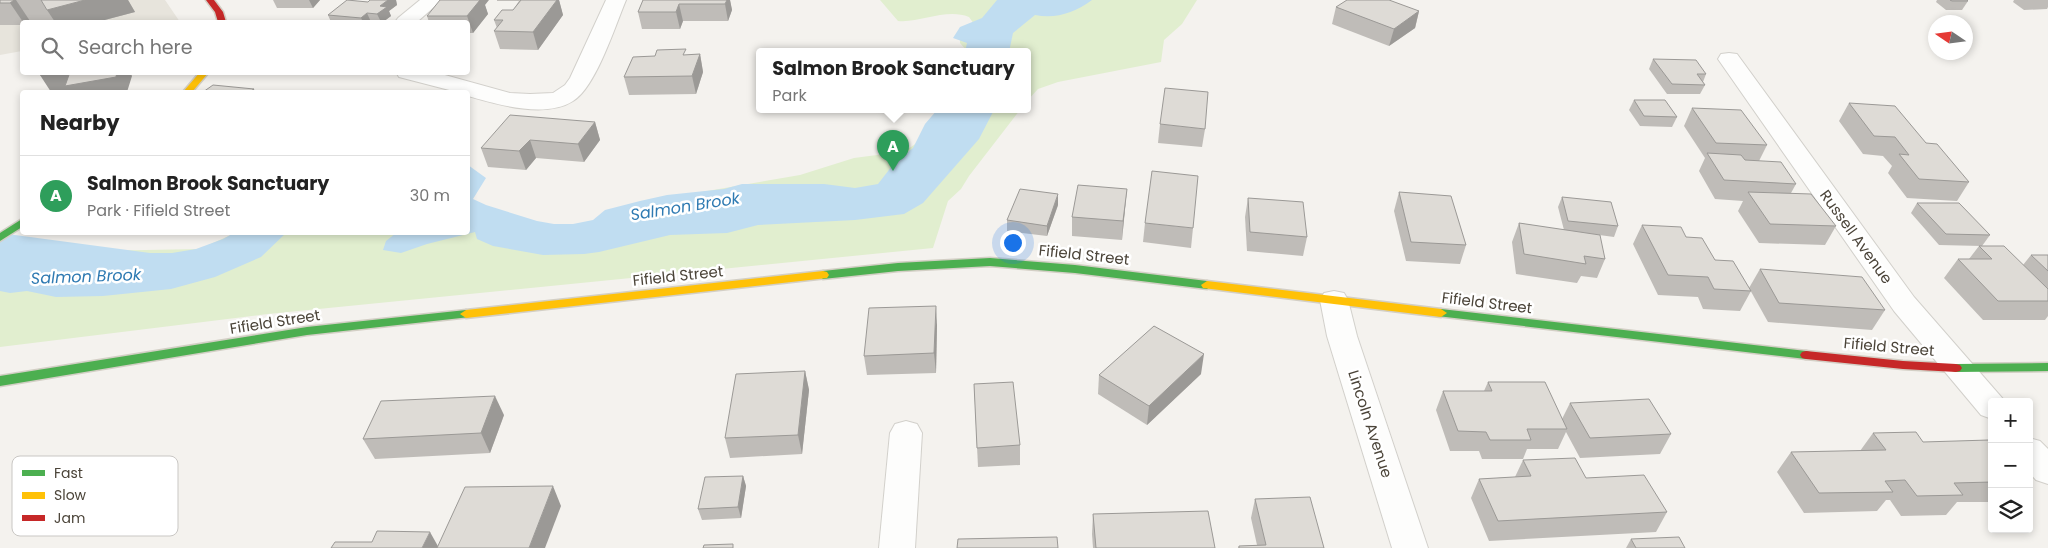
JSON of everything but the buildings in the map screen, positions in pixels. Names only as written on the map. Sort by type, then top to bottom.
[{"type":"street","points":[[210,0],[219,12],[221,20]]},
{"type":"street","points":[[407,20],[432,0]]},
{"type":"street","points":[[418,75],[509,100],[551,100],[566,96],[584,72],[616,0]]},
{"type":"street","name":"Russell Avenue","points":[[1729,59],[1904,304],[1988,403]]},
{"type":"street","points":[[189,90],[202,75]]},
{"type":"street","points":[[0,238],[20,223]]},
{"type":"street","name":"Fifield Street","points":[[0,381],[308,331],[917,266],[990,262],[1024,264],[1673,341],[1903,365],[1957,368],[2048,367]]},
{"type":"street","name":"Lincoln Avenue","points":[[1334,300],[1342,336],[1410,548]]},
{"type":"street","points":[[897,548],[906,433]]},
{"type":"street","points":[[2033,454],[2048,471]]},
{"type":"shaded area","points":[[0,0],[165,0],[179,20],[20,20],[20,51],[0,55]]},
{"type":"green space","points":[[880,0],[1197,0],[1182,24],[1164,40],[1161,62],[1058,82],[1038,89],[1031,97],[1031,48],[964,48],[960,43],[960,39],[974,24],[969,17],[960,15],[951,14],[898,21]]},
{"type":"green space","points":[[944,113],[1018,113],[961,189],[948,201],[933,248],[268,314],[0,347],[0,268],[90,251],[200,249],[231,235],[470,235],[470,201],[531,224],[581,225],[684,195],[800,175],[854,158],[900,152],[911,147],[932,132]]},
{"type":"water","points":[[997,0],[1092,0],[1065,14],[1035,15],[1013,33],[1010,48],[966,48],[967,43],[953,38],[960,27],[982,18]]},
{"type":"water","name":"Salmon Brook","points":[[934,113],[992,113],[979,139],[923,203],[904,214],[855,220],[758,225],[727,233],[670,235],[584,254],[543,255],[493,246],[477,239],[475,232],[470,233],[470,166],[486,178],[473,199],[537,221],[554,224],[573,224],[593,220],[605,210],[640,201],[667,195],[724,189],[742,184],[824,184],[855,188],[878,184],[895,162],[913,148],[925,124]]},
{"type":"water","name":"Salmon Brook","points":[[0,233],[150,253],[172,253],[196,249],[230,235],[284,235],[261,257],[215,277],[171,289],[103,296],[56,297],[27,291],[10,293],[0,291]]},
{"type":"water","points":[[394,235],[463,235],[401,253],[383,250],[386,241]]},
{"type":"traffic: fast","points":[[0,238],[20,223]]},
{"type":"traffic: fast","points":[[823,275],[898,267],[990,262],[1075,269],[1207,285]]},
{"type":"traffic: fast","points":[[1441,313],[1806,355]]},
{"type":"traffic: fast","points":[[0,381],[307,331],[466,314]]},
{"type":"traffic: fast","points":[[1956,368],[2048,367]]},
{"type":"traffic: slow","points":[[189,90],[202,75]]},
{"type":"traffic: slow","points":[[466,314],[823,275]]},
{"type":"traffic: slow","points":[[1207,285],[1441,313]]},
{"type":"traffic: jam","points":[[210,0],[219,12],[221,20]]},
{"type":"traffic: jam","points":[[1806,355],[1903,365],[1956,368]]},
{"type":"place","name":"Salmon Brook Sanctuary","points":[[893,171]]}]
